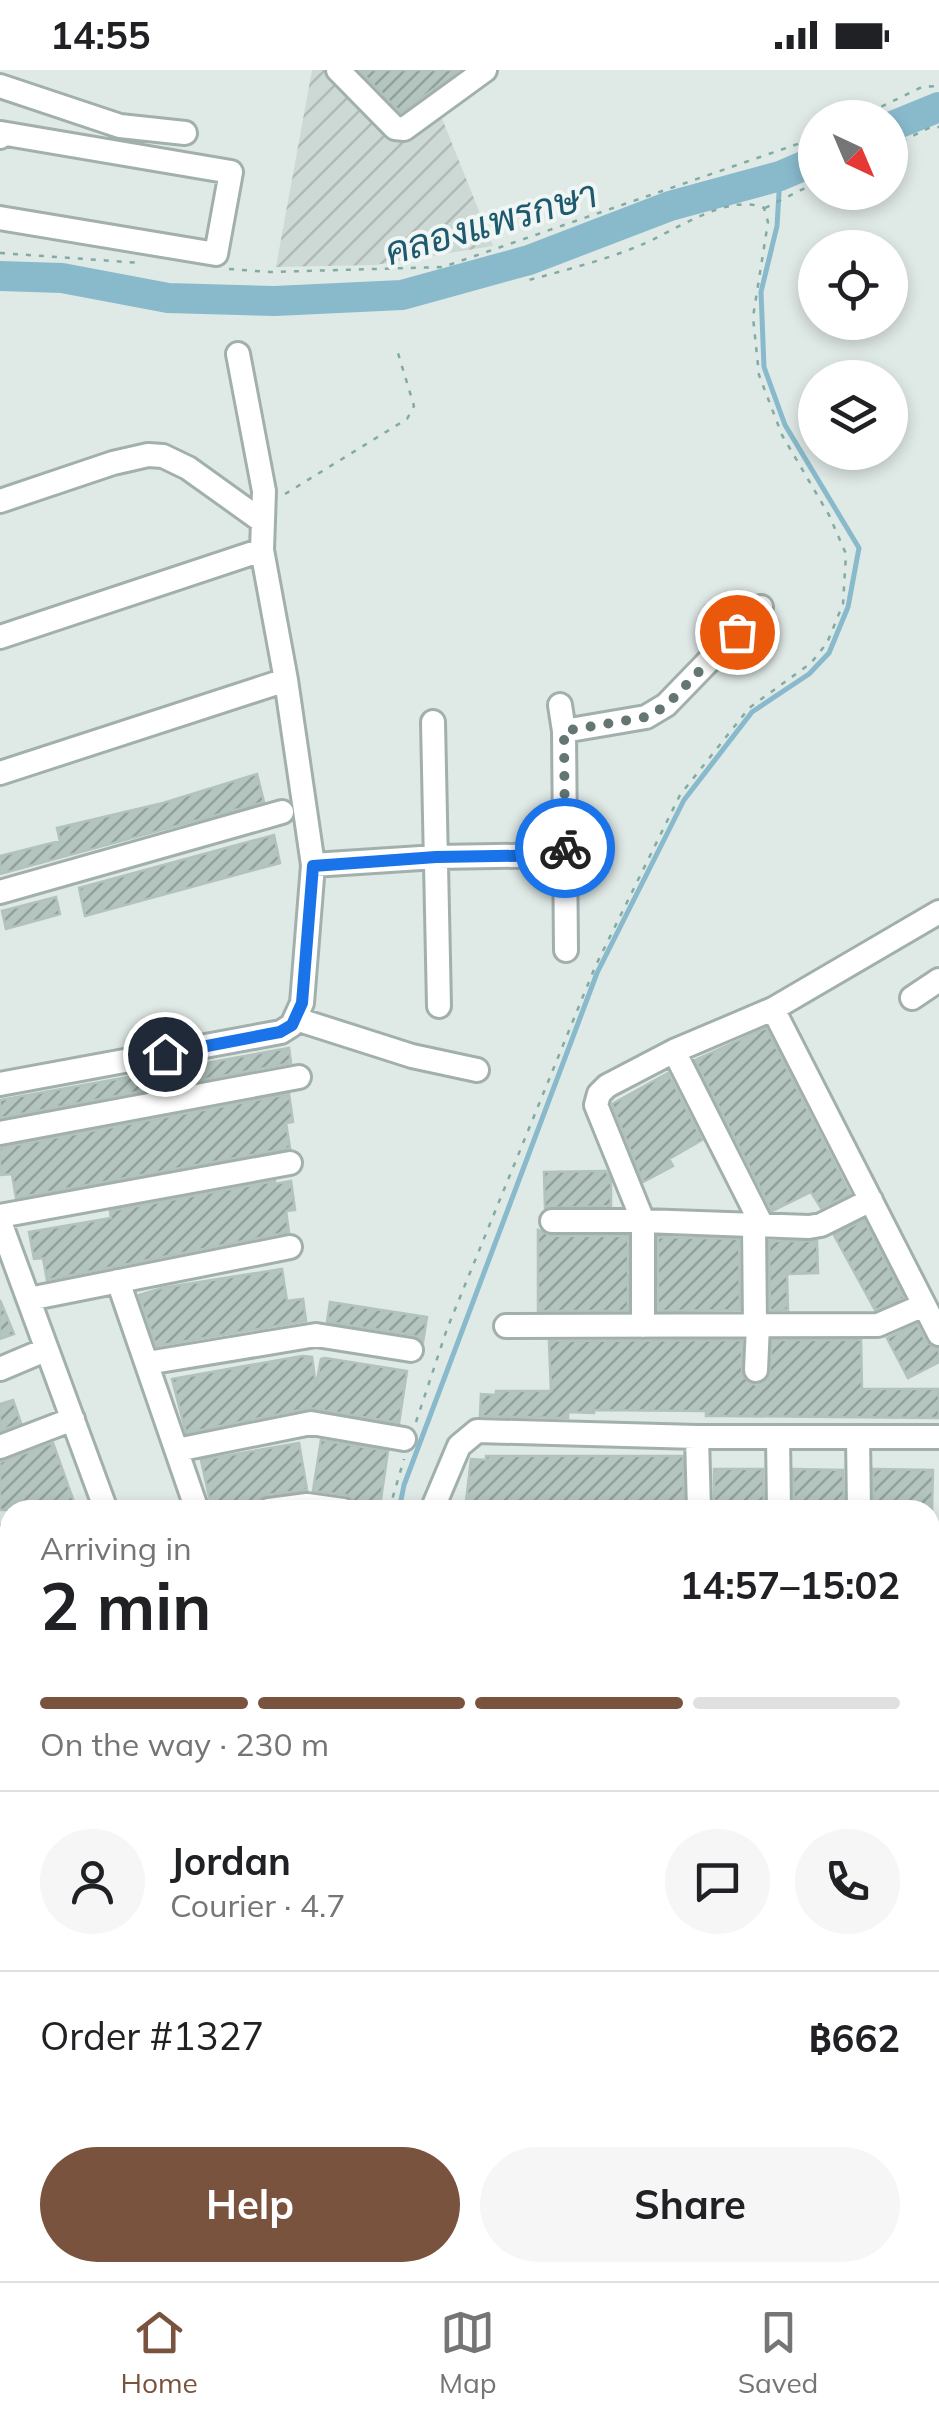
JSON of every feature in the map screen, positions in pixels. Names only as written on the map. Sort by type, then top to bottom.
[{"type":"street","points":[[338,70],[395,128],[404,129],[484,70]]},
{"type":"street","points":[[0,86],[120,126],[184,133]]},
{"type":"street","points":[[0,137],[1,133],[231,172],[216,254],[0,218]]},
{"type":"street","points":[[0,1084],[280,1032],[296,1019],[304,987],[313,866],[262,550],[264,491],[238,354]]},
{"type":"street","points":[[2,493],[148,455],[163,456],[262,514]]},
{"type":"street","points":[[0,636],[262,550]]},
{"type":"street","points":[[564,731],[646,717],[666,706],[761,607]]},
{"type":"street","points":[[0,774],[286,680]]},
{"type":"street","points":[[560,705],[564,731],[566,950]]},
{"type":"street","points":[[433,722],[439,1006]]},
{"type":"street","points":[[0,892],[282,812]]},
{"type":"street","points":[[313,866],[436,857],[566,855]]},
{"type":"street","points":[[642,1326],[643,1221],[596,1105],[599,1094],[674,1051],[773,1009],[939,912]]},
{"type":"street","points":[[912,998],[939,980]]},
{"type":"street","points":[[773,1009],[939,1334]]},
{"type":"street","points":[[296,1019],[412,1056],[477,1070]]},
{"type":"street","points":[[674,1051],[758,1225],[756,1370]]},
{"type":"street","points":[[0,1133],[299,1077]]},
{"type":"street","points":[[96,1500],[73,1419],[29,1299],[5,1251],[0,1219],[290,1163]]},
{"type":"street","points":[[552,1221],[821,1225],[870,1200]]},
{"type":"street","points":[[29,1299],[290,1247]]},
{"type":"street","points":[[118,1281],[194,1500]]},
{"type":"street","points":[[506,1326],[878,1325],[924,1305]]},
{"type":"street","points":[[147,1363],[316,1336],[412,1350]]},
{"type":"street","points":[[0,1369],[45,1350]]},
{"type":"street","points":[[0,1446],[73,1419]]},
{"type":"street","points":[[177,1450],[310,1423],[408,1441]]},
{"type":"street","points":[[436,1500],[459,1446],[476,1431],[697,1437],[939,1437]]},
{"type":"street","points":[[697,1437],[699,1500]]},
{"type":"street","points":[[778,1437],[779,1500]]},
{"type":"street","points":[[858,1437],[859,1500]]},
{"type":"path","points":[[895,100],[922,87],[939,86]]},
{"type":"path","points":[[908,138],[939,127]]},
{"type":"path","points":[[231,269],[270,272],[444,267],[798,144]]},
{"type":"path","points":[[530,280],[642,245],[698,214],[754,204],[764,208],[798,191]]},
{"type":"path","points":[[393,1500],[408,1441],[447,1329],[596,967],[680,795],[749,708],[810,663],[827,642],[843,604],[846,554],[829,515],[782,435],[759,375],[754,317],[768,222],[764,208]]},
{"type":"path","points":[[0,253],[154,264]]},
{"type":"path","points":[[262,514],[407,419],[414,406],[398,353]]},
{"type":"shaded area","points":[[312,70],[478,70],[437,106],[493,246],[375,265],[276,267]]},
{"type":"building","points":[[359,70],[460,70],[401,113]]},
{"type":"building","points":[[257,774],[264,802],[0,874],[0,856],[60,841],[57,828],[163,803]]},
{"type":"building","points":[[274,835],[280,863],[85,916],[79,888]]},
{"type":"building","points":[[56,897],[60,914],[6,929],[2,911]]},
{"type":"building","points":[[766,1028],[850,1194],[821,1208],[811,1192],[772,1211],[695,1060]]},
{"type":"building","points":[[289,1048],[291,1063],[0,1118],[0,1100]]},
{"type":"building","points":[[668,1073],[702,1140],[669,1159],[673,1166],[643,1182],[612,1104]]},
{"type":"building","points":[[289,1094],[293,1122],[286,1123],[290,1148],[16,1198],[12,1174],[0,1175],[0,1148]]},
{"type":"building","points":[[606,1171],[611,1181],[611,1206],[545,1208],[544,1172]]},
{"type":"building","points":[[291,1181],[295,1210],[286,1211],[289,1232],[47,1280],[43,1258],[34,1259],[29,1232],[111,1218],[110,1211]]},
{"type":"building","points":[[864,1220],[904,1298],[875,1310],[834,1235]]},
{"type":"building","points":[[538,1230],[552,1236],[628,1236],[628,1311],[538,1311]]},
{"type":"building","points":[[658,1237],[739,1239],[740,1310],[658,1311]]},
{"type":"building","points":[[769,1241],[817,1241],[818,1273],[787,1274],[788,1310],[770,1310]]},
{"type":"building","points":[[282,1269],[287,1301],[303,1299],[306,1321],[156,1346],[139,1295]]},
{"type":"building","points":[[0,1300],[14,1334],[0,1339]]},
{"type":"building","points":[[330,1302],[427,1317],[423,1342],[413,1335],[327,1322]]},
{"type":"building","points":[[917,1324],[926,1342],[939,1349],[939,1362],[908,1378],[887,1338]]},
{"type":"building","points":[[742,1340],[742,1376],[756,1385],[769,1377],[772,1340],[861,1340],[862,1389],[939,1389],[939,1418],[706,1416],[706,1411],[594,1410],[568,1412],[568,1418],[480,1416],[481,1394],[551,1391],[549,1341]]},
{"type":"building","points":[[312,1357],[316,1386],[321,1359],[325,1358],[407,1371],[399,1423],[309,1408],[186,1433],[172,1379]]},
{"type":"building","points":[[13,1400],[21,1423],[0,1431],[0,1404]]},
{"type":"building","points":[[321,1440],[388,1451],[381,1500],[351,1500],[346,1495],[313,1491]]},
{"type":"building","points":[[53,1443],[73,1500],[0,1500],[0,1462]]},
{"type":"building","points":[[299,1443],[307,1490],[266,1495],[258,1500],[210,1500],[201,1460]]},
{"type":"building","points":[[486,1456],[683,1456],[684,1500],[466,1500],[471,1459],[486,1460]]},
{"type":"building","points":[[714,1469],[763,1469],[764,1500],[714,1500]]},
{"type":"building","points":[[793,1469],[843,1470],[844,1500],[794,1500]]},
{"type":"building","points":[[873,1469],[933,1470],[932,1500],[874,1500]]},
{"type":"waterway","name":"คลองแพรกษา","points":[[908,120],[939,107]]},
{"type":"waterway","name":"คลองแพรกษา","points":[[0,276],[62,278],[168,298],[275,301],[402,295],[529,260],[670,206],[798,168]]},
{"type":"waterway","points":[[401,1500],[597,973],[684,800],[752,712],[809,674],[829,653],[848,607],[859,548],[785,425],[764,367],[761,292],[777,226],[780,176]]},
{"type":"way so far","points":[[565,848],[564,731],[646,717],[666,706],[737,632]]},
{"type":"route","points":[[165,1054],[280,1032],[292,1025],[302,1003],[313,866],[436,857],[566,855],[565,848]]}]
